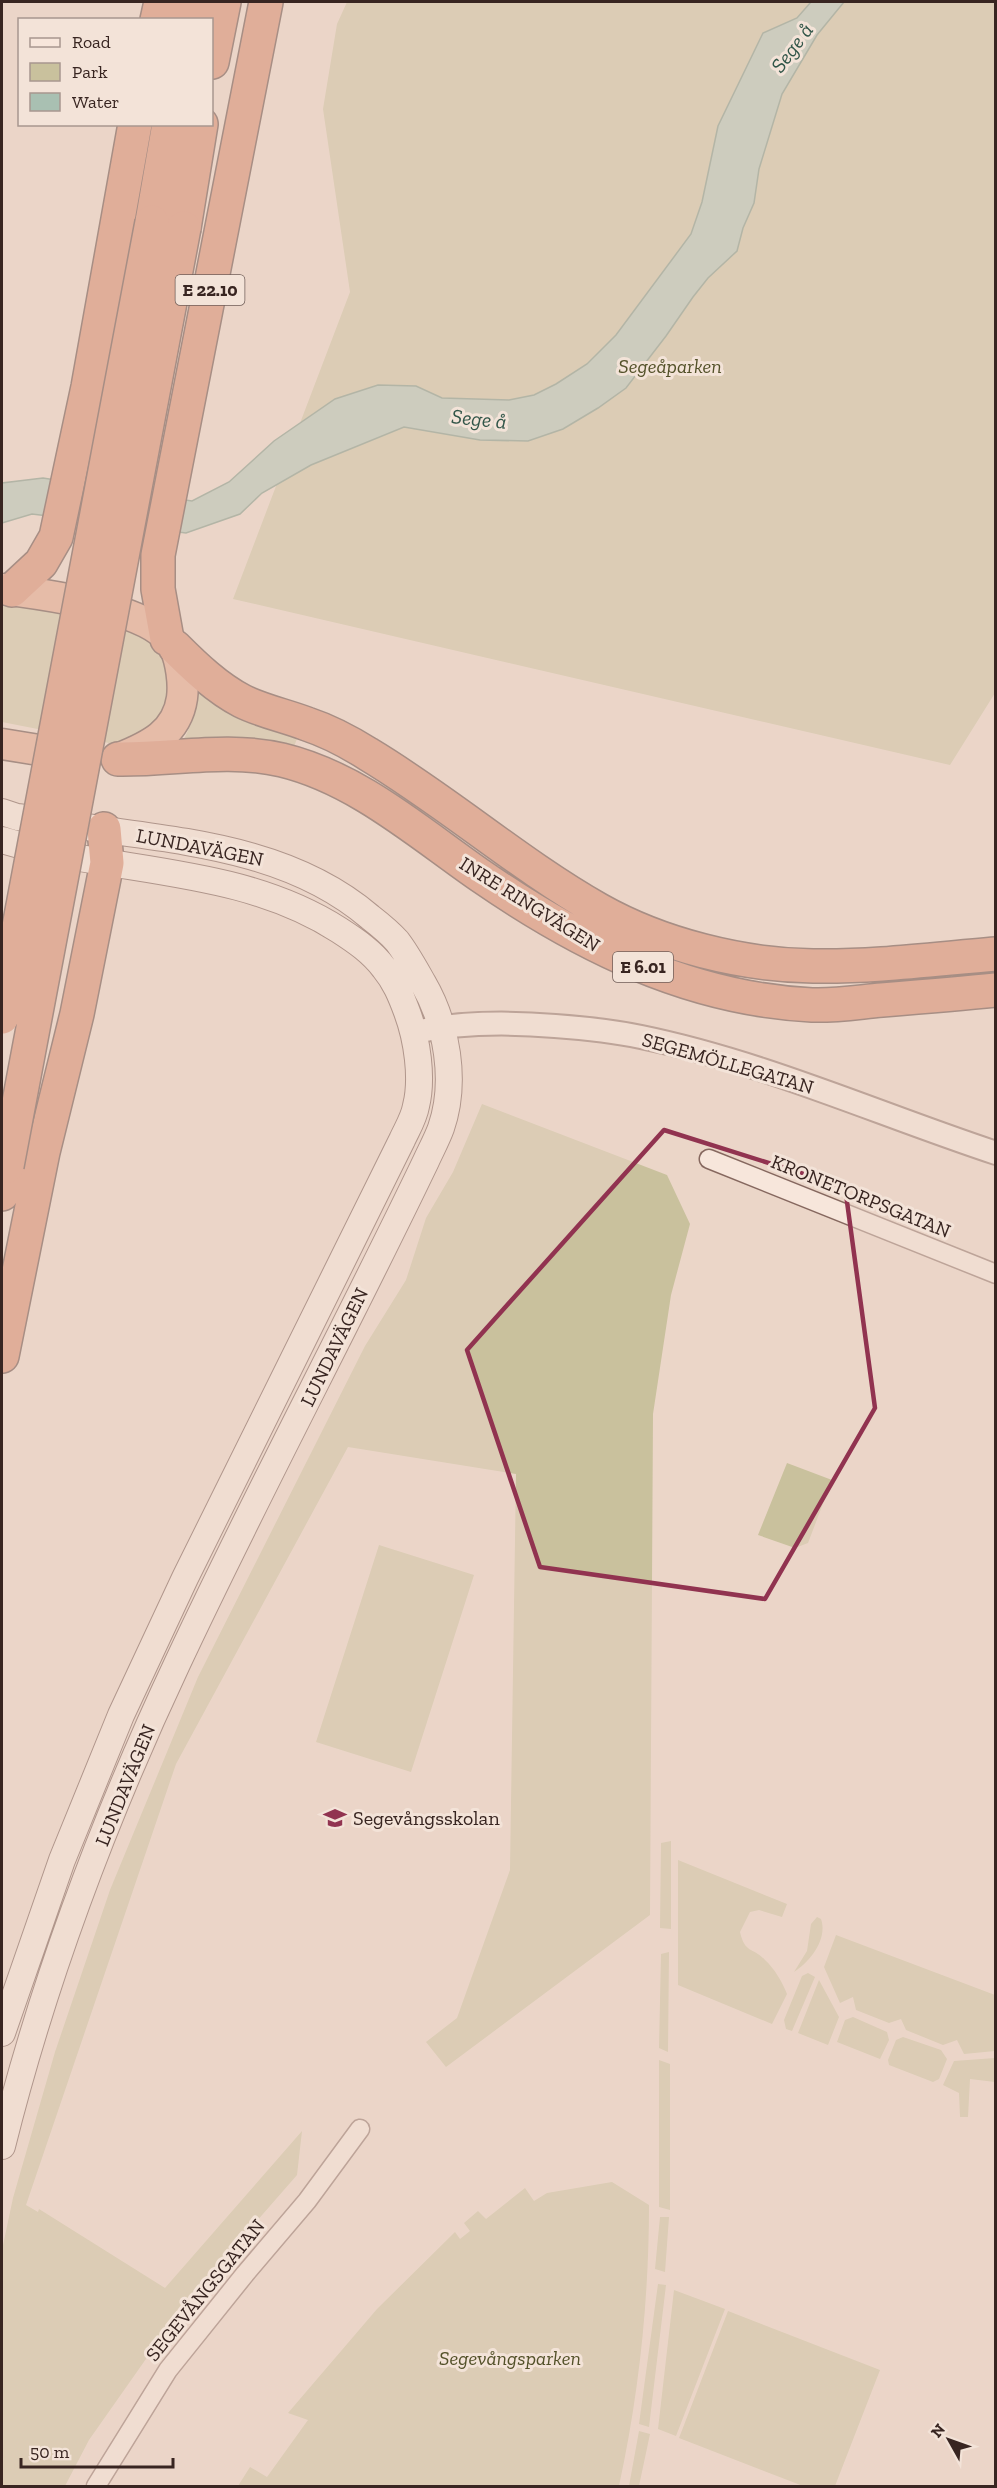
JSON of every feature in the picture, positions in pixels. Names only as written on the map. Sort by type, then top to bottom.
[{"type":"highway","points":[[157,18],[161,2]]},
{"type":"highway","points":[[187,18],[191,2]]},
{"type":"highway","points":[[213,57],[224,2]]},
{"type":"highway","name":"E 22.10","points":[[171,643],[158,589],[158,555],[266,2]]},
{"type":"highway","points":[[7,590],[41,563],[56,537],[88,387],[135,126]]},
{"type":"highway","points":[[2,1017],[169,126]]},
{"type":"highway","points":[[4,1180],[184,228],[201,126]]},
{"type":"highway","points":[[2,744],[61,755],[118,759],[148,747],[162,738],[173,724],[181,705],[183,687],[171,643],[154,628],[121,612],[7,590]]},
{"type":"highway","name":"INRE RINGVÄGEN","points":[[171,643],[217,685],[243,701],[309,724],[369,755],[555,884],[601,911],[643,930],[726,956],[811,966],[859,965],[996,954]]},
{"type":"highway","name":"INRE RINGVÄGEN","points":[[118,759],[147,759],[202,753],[242,754],[282,760],[315,771],[362,794],[524,905],[563,929],[603,950],[684,982],[730,994],[814,1005],[996,990]]},
{"type":"highway","points":[[2,1356],[43,1152],[77,1014],[107,863],[104,829]]},
{"type":"main road","name":"LUNDAVÄGEN","points":[[2,812],[17,817],[104,829],[243,853],[273,862],[336,891],[361,909],[396,940],[432,999],[441,1026],[449,1084],[441,1126],[406,1203],[200,1616],[134,1762],[90,1870],[46,1993],[2,2146]]},
{"type":"main road","name":"LUNDAVÄGEN","points":[[2,840],[107,863],[217,881],[259,893],[323,920],[366,948],[383,966],[396,986],[414,1032],[418,1071],[416,1106],[389,1168],[236,1474],[121,1715],[62,1860],[2,2033]]},
{"type":"street","name":"SEGEMÖLLEGATAN","points":[[414,1032],[471,1023],[534,1024],[639,1036],[704,1052],[890,1114],[996,1153]]},
{"type":"street","name":"KRONETORPSGATAN","points":[[709,1159],[996,1274]]},
{"type":"street","name":"SEGEVÅNGSGATAN","points":[[96,2487],[168,2370],[307,2200],[360,2129]]},
{"type":"highlighted area","points":[[664,1130],[845,1187],[875,1408],[765,1599],[540,1567],[467,1350]]},
{"type":"green space","name":"Segeåparken","points":[[347,2],[995,2],[995,693],[950,765],[233,599],[350,292],[323,109],[337,24]]},
{"type":"green space","points":[[2,605],[32,608],[97,621],[145,639],[160,655],[168,675],[169,696],[162,717],[131,739],[115,743],[2,722]]},
{"type":"green space","points":[[198,690],[298,736],[292,752],[186,742],[184,739],[192,722]]},
{"type":"green space","points":[[482,1104],[667,1175],[690,1224],[671,1295],[653,1414],[650,1915],[446,2067],[426,2042],[457,2018],[510,1870],[516,1474],[348,1447],[176,1764],[26,2205],[38,2212],[39,2209],[165,2288],[302,2131],[297,2175],[186,2302],[89,2440],[65,2486],[2,2486],[2,2250],[13,2198],[55,2052],[110,1890],[198,1677],[365,1346],[406,1280],[426,1218],[453,1172]]},
{"type":"green space","points":[[787,1463],[832,1480],[808,1543],[795,1548],[758,1535]]},
{"type":"green space","points":[[379,1545],[474,1575],[411,1772],[316,1742]]},
{"type":"green space","points":[[671,1841],[671,1929],[660,1928],[661,1843]]},
{"type":"green space","points":[[678,1860],[787,1904],[782,1917],[759,1910],[750,1912],[740,1932],[744,1944],[772,1967],[787,1994],[772,2024],[678,1985]]},
{"type":"green space","points":[[817,1917],[821,1919],[823,1927],[820,1942],[806,1962],[794,1972],[807,1951],[811,1924]]},
{"type":"green space","points":[[836,1935],[995,1995],[995,2051],[964,2054],[957,2040],[943,2045],[906,2030],[901,2019],[889,2023],[856,2010],[853,1997],[840,2003],[824,1967]]},
{"type":"green space","points":[[669,1952],[668,2052],[659,2048],[661,1954]]},
{"type":"green space","points":[[808,1973],[815,1977],[792,2031],[786,2029],[784,2020],[802,1976]]},
{"type":"green space","points":[[819,1980],[839,2017],[828,2045],[798,2033]]},
{"type":"green space","points":[[853,2017],[887,2032],[889,2040],[880,2059],[837,2042],[845,2020]]},
{"type":"green space","points":[[903,2037],[941,2050],[947,2059],[939,2079],[933,2082],[889,2065],[888,2060],[896,2040]]},
{"type":"green space","points":[[995,2058],[995,2082],[970,2079],[968,2117],[960,2117],[959,2093],[943,2085],[954,2061]]},
{"type":"green space","points":[[659,2060],[670,2064],[670,2210],[659,2207]]},
{"type":"green space","name":"Segevångsparken","points":[[612,2182],[649,2205],[642,2346],[619,2486],[238,2486],[250,2467],[267,2477],[308,2420],[288,2413],[377,2309],[455,2232],[460,2239],[470,2231],[464,2223],[478,2211],[486,2219],[525,2188],[534,2201],[547,2193]]},
{"type":"green space","points":[[660,2217],[669,2217],[665,2272],[655,2269]]},
{"type":"green space","points":[[658,2284],[666,2285],[649,2427],[639,2424]]},
{"type":"green space","points":[[674,2290],[725,2309],[676,2436],[658,2429]]},
{"type":"green space","points":[[728,2311],[880,2370],[835,2486],[803,2486],[679,2438]]},
{"type":"green space","points":[[639,2431],[650,2434],[639,2486],[629,2486]]},
{"type":"water","name":"Sege å","points":[[811,2],[844,2],[817,35],[782,94],[759,169],[754,203],[743,228],[737,251],[708,278],[626,388],[598,408],[563,429],[528,441],[480,440],[404,427],[311,465],[262,493],[240,514],[186,533],[32,514],[2,523],[2,483],[43,478],[192,501],[229,482],[274,441],[335,399],[378,385],[416,386],[442,398],[509,400],[534,395],[556,384],[587,364],[616,335],[691,234],[702,202],[718,126],[763,33],[797,18]]},
{"type":"place","name":"Segevångsskolan","points":[[335,1818]]}]
